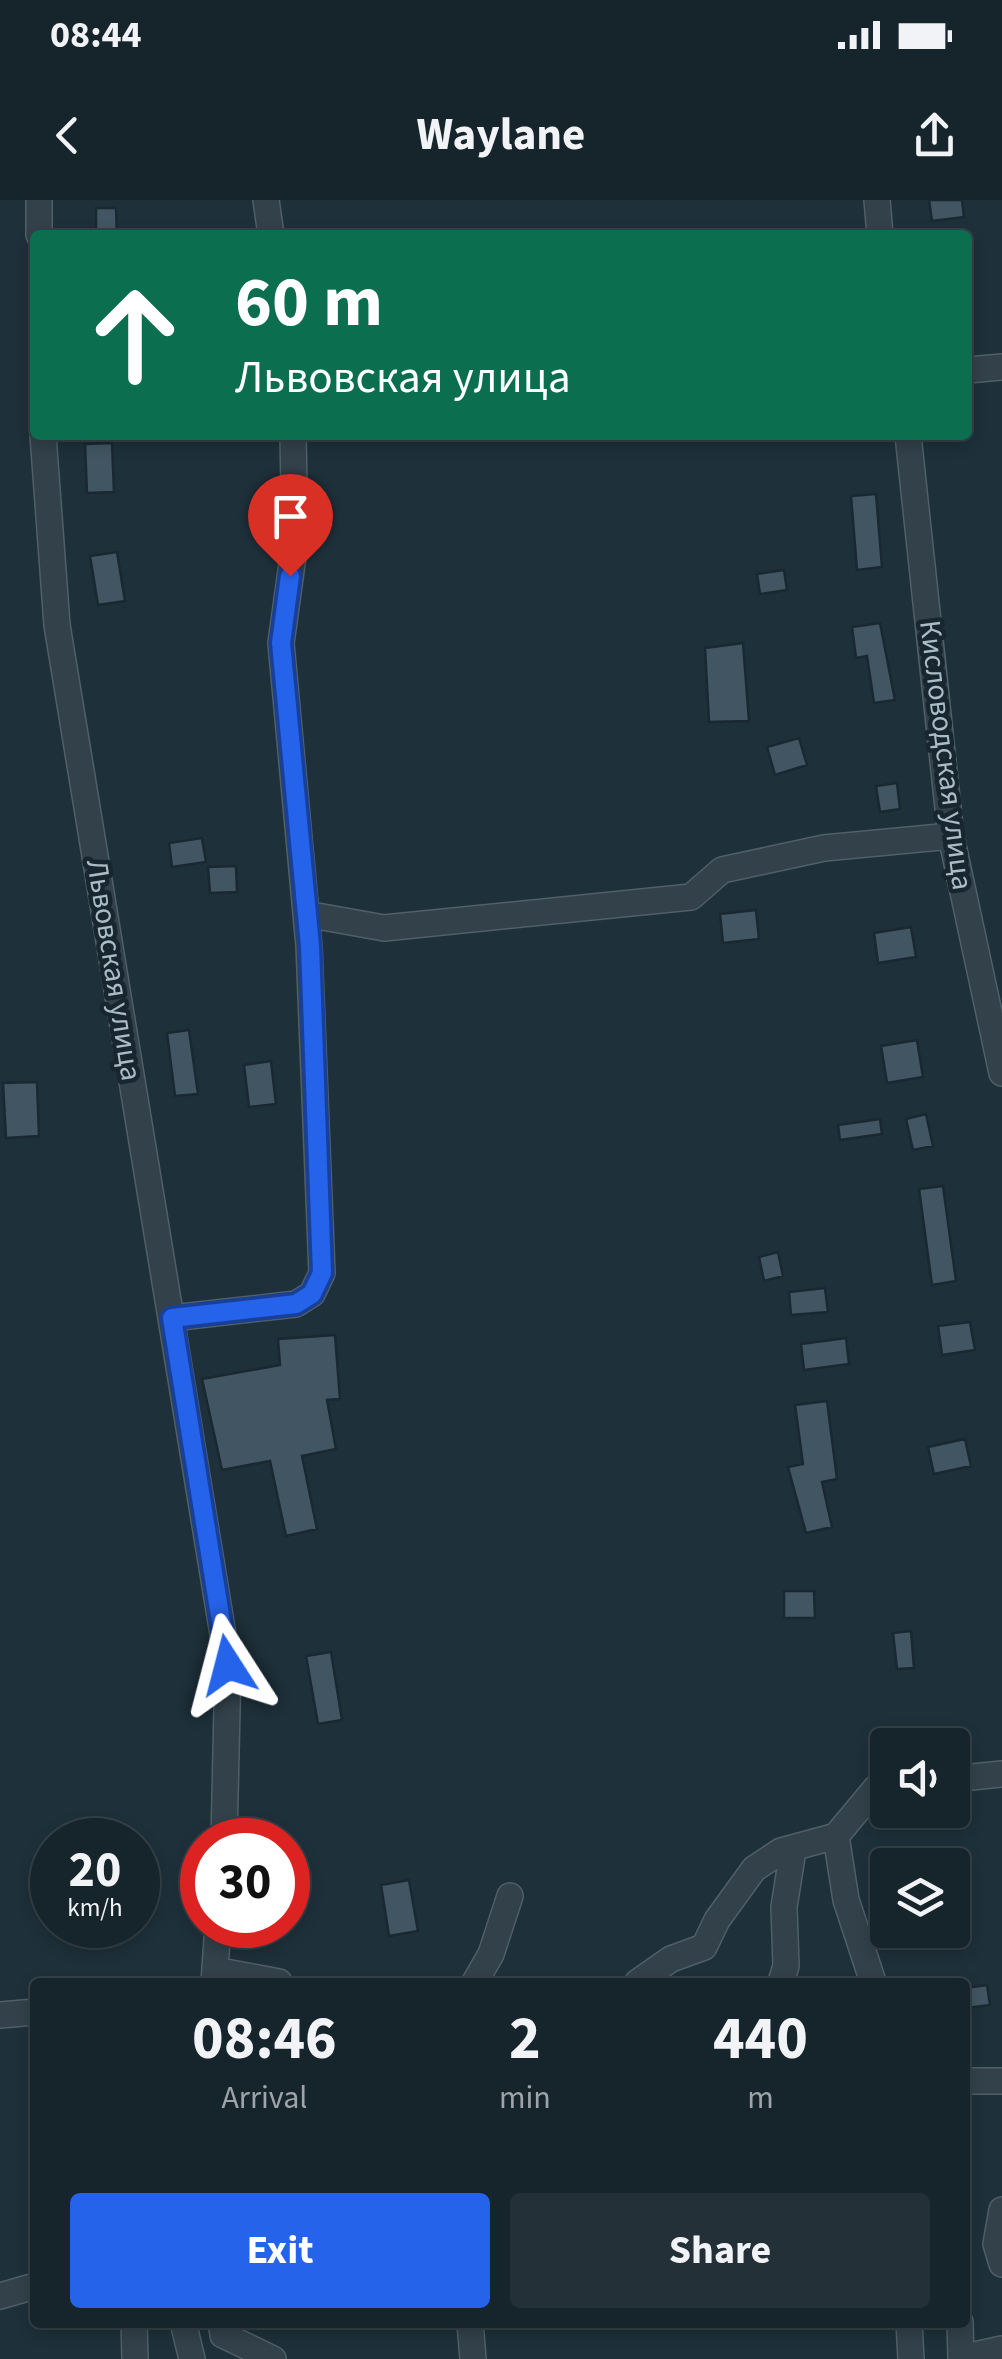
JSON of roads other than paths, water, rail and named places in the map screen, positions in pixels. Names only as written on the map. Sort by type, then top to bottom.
[{"type":"street","points":[[39,200],[39,230]]},
{"type":"street","points":[[266,200],[270,230]]},
{"type":"street","points":[[877,200],[880,230]]},
{"type":"street","points":[[972,370],[1002,367]]},
{"type":"street","name":"Львовская улица","points":[[43,440],[57,624],[228,1665],[225,1818]]},
{"type":"street","points":[[172,1318],[296,1304],[312,1294],[322,1273],[306,914],[281,643],[295,542],[293,440]]},
{"type":"street","name":"Кисловодская улица","points":[[909,440],[951,836],[1002,1072]]},
{"type":"street","points":[[306,914],[384,928],[690,897],[722,870],[824,848],[951,836]]},
{"type":"street","points":[[970,1778],[1002,1774]]},
{"type":"street","points":[[644,1978],[671,1959],[704,1948],[717,1920],[754,1869],[781,1851],[836,1836],[870,1795]]},
{"type":"street","points":[[836,1836],[846,1900],[872,1978]]},
{"type":"street","points":[[782,1978],[786,1966],[784,1908],[793,1850]]},
{"type":"street","points":[[477,1978],[490,1954],[510,1896]]},
{"type":"street","points":[[215,1976],[217,1948]]},
{"type":"street","points":[[0,2015],[30,2012]]},
{"type":"street","points":[[970,2081],[1002,2081]]},
{"type":"street","points":[[1002,2210],[996,2244],[1002,2264]]},
{"type":"street","points":[[0,2296],[30,2287]]},
{"type":"street","points":[[134,2328],[134,2359]]},
{"type":"street","points":[[184,2328],[192,2359]]},
{"type":"street","points":[[221,2328],[223,2336],[273,2359]]},
{"type":"street","points":[[470,2328],[473,2359]]},
{"type":"street","points":[[909,2328],[911,2359]]},
{"type":"street","points":[[960,2328],[961,2358],[1002,2350]]}]
